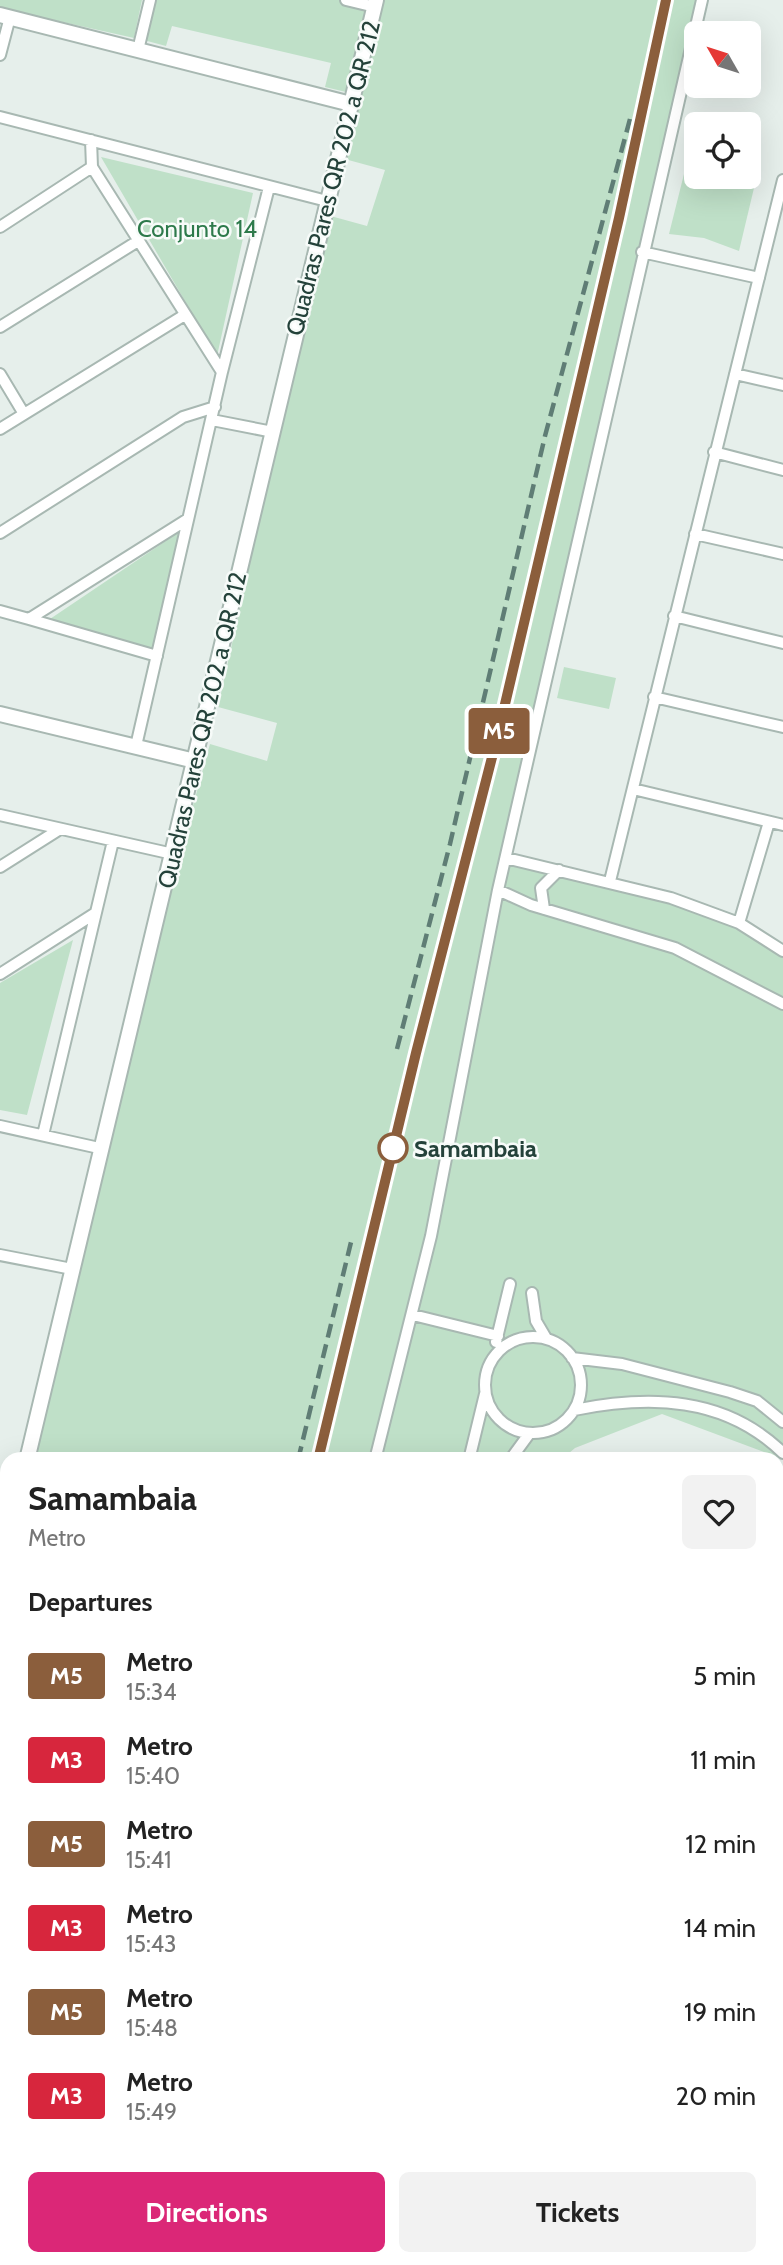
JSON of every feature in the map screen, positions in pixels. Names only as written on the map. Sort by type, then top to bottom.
[{"type":"street","points":[[138,50],[149,0]]},
{"type":"street","points":[[346,0],[375,3]]},
{"type":"street","points":[[378,1452],[431,1236],[498,890],[642,252],[702,0]]},
{"type":"street","name":"Quadras Pares QR 202 a QR 212","points":[[29,1452],[99,1148],[173,853],[375,3]]},
{"type":"street","points":[[0,55],[5,16],[352,104]]},
{"type":"street","points":[[0,117],[327,201]]},
{"type":"street","points":[[91,140],[92,167],[183,316],[222,372]]},
{"type":"street","points":[[0,227],[92,167]]},
{"type":"street","points":[[610,881],[714,453],[759,278],[778,220],[783,180]]},
{"type":"street","points":[[136,746],[222,372],[269,187]]},
{"type":"street","points":[[0,327],[138,241]]},
{"type":"street","points":[[642,252],[759,278]]},
{"type":"street","points":[[0,429],[183,316]]},
{"type":"street","points":[[0,374],[24,414]]},
{"type":"street","points":[[735,374],[783,385]]},
{"type":"street","points":[[0,533],[183,417],[215,407]]},
{"type":"street","points":[[212,420],[273,432]]},
{"type":"street","points":[[714,453],[783,470]]},
{"type":"street","points":[[29,619],[188,519]]},
{"type":"street","points":[[695,534],[783,554]]},
{"type":"street","points":[[0,611],[157,656]]},
{"type":"street","points":[[674,616],[783,643]]},
{"type":"street","points":[[654,697],[783,727]]},
{"type":"street","points":[[0,714],[195,761]]},
{"type":"street","points":[[633,789],[783,825]]},
{"type":"street","points":[[0,816],[173,853]]},
{"type":"street","points":[[739,923],[768,822]]},
{"type":"street","points":[[0,867],[60,829]]},
{"type":"street","points":[[43,1135],[113,841]]},
{"type":"street","points":[[506,858],[610,881],[671,898],[739,923],[783,951]]},
{"type":"street","points":[[544,909],[541,888],[559,870]]},
{"type":"street","points":[[498,890],[544,909],[674,948],[783,1004]]},
{"type":"street","points":[[0,974],[94,914]]},
{"type":"street","points":[[0,1126],[99,1148]]},
{"type":"street","points":[[0,1255],[72,1269]]},
{"type":"street","points":[[470,1452],[485,1394],[485,1377],[510,1284]]},
{"type":"street","points":[[532,1293],[536,1321],[546,1339]]},
{"type":"street","points":[[413,1315],[498,1336]]},
{"type":"street","points":[[485,1394],[489,1407],[502,1423],[529,1434],[558,1426],[574,1410],[581,1383],[572,1358],[564,1348],[546,1339],[516,1340],[492,1358]]},
{"type":"street","points":[[572,1358],[622,1364],[730,1392],[757,1401],[783,1422]]},
{"type":"street","points":[[574,1410],[630,1400],[690,1405],[745,1423],[782,1452]]},
{"type":"street","points":[[516,1452],[529,1434]]},
{"type":"green space","points":[[0,0],[142,0],[134,38],[0,8]]},
{"type":"green space","points":[[144,0],[368,2],[346,92],[325,87],[331,63],[172,26],[166,46],[136,38]]},
{"type":"green space","points":[[379,0],[704,0],[699,21],[684,21],[684,87],[506,858],[702,909],[783,951],[783,1452],[764,1452],[662,1414],[570,1452],[26,1452],[92,1172],[210,744],[267,761],[277,723],[218,707],[327,215],[367,226],[385,170],[341,158]]},
{"type":"green space","name":"Conjunto 14","points":[[101,157],[253,193],[217,356]]},
{"type":"green space","points":[[684,174],[684,189],[754,189],[739,251],[704,238],[669,234]]},
{"type":"green space","points":[[179,532],[154,652],[50,619]]},
{"type":"green space","points":[[564,667],[616,678],[609,709],[557,698]]},
{"type":"green space","points":[[73,940],[27,1115],[0,1110],[0,983]]},
{"type":"railway","points":[[416,1053],[498,735],[619,218],[666,0]]},
{"type":"railway","points":[[397,1049],[450,844],[545,436],[630,119]]},
{"type":"railway","points":[[300,1452],[352,1238]]},
{"type":"railway","points":[[320,1452],[371,1242]]},
{"type":"metro line","name":"M5","points":[[320,1452],[416,1053],[498,734],[619,218],[666,0]]},
{"type":"place","name":"Samambaia","points":[[393,1148]]}]
